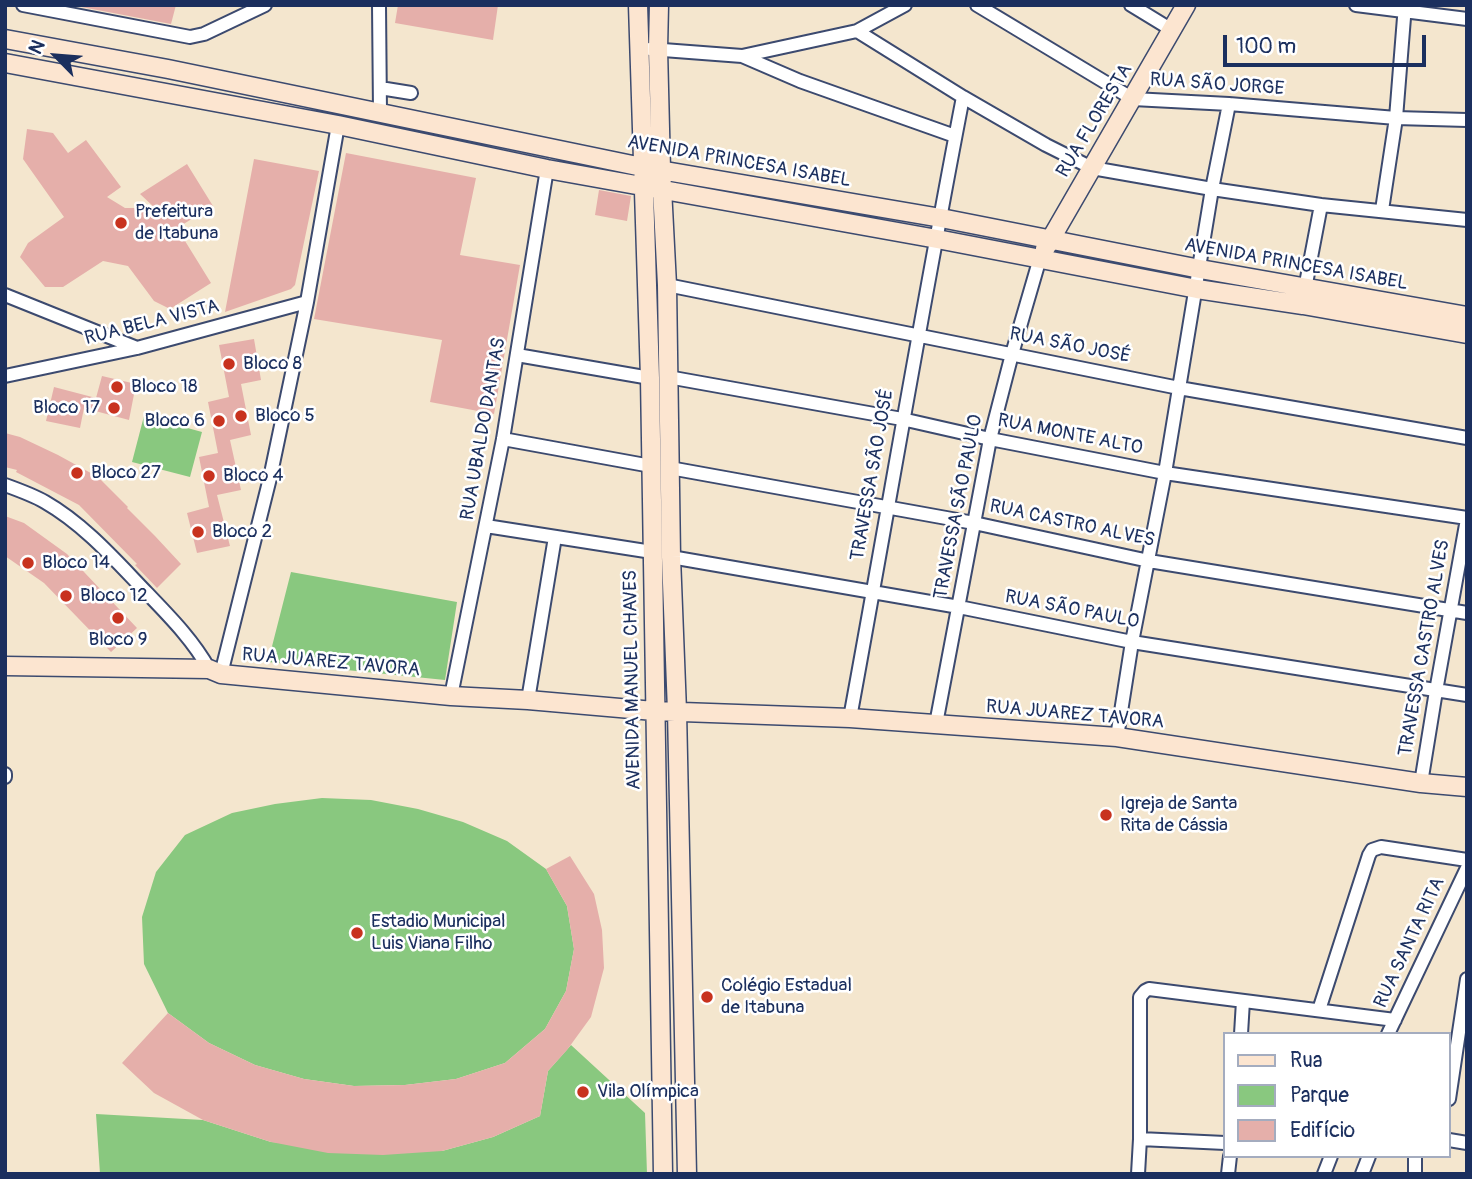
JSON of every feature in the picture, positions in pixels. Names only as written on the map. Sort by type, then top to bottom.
[{"type":"main road","name":"AVENIDA MANUEL CHAVES","points":[[638,5],[650,378],[663,1174]]},
{"type":"main road","points":[[659,5],[687,1174]]},
{"type":"main road","name":"RUA FLORESTA","points":[[1040,258],[1186,5]]},
{"type":"main road","name":"AVENIDA PRINCESA ISABEL","points":[[5,39],[168,69],[642,167],[941,218],[1200,269],[1467,334]]},
{"type":"main road","name":"AVENIDA PRINCESA ISABEL","points":[[5,63],[338,125],[547,169],[1197,289],[1304,296],[1467,316]]},
{"type":"main road","name":"RUA JUAREZ TAVORA","points":[[5,666],[215,671],[451,696],[654,711],[850,718],[1117,737],[1467,788]]},
{"type":"street","points":[[23,5],[190,37],[204,34],[265,5]]},
{"type":"street","points":[[379,5],[380,113]]},
{"type":"street","points":[[639,49],[742,56],[857,31],[905,5]]},
{"type":"street","name":"RUA SÃO JORGE","points":[[976,5],[1133,99],[1396,118],[1467,120]]},
{"type":"street","points":[[1131,5],[1172,30]]},
{"type":"street","points":[[1356,5],[1404,8],[1467,19]]},
{"type":"street","points":[[1382,211],[1396,118],[1404,8]]},
{"type":"street","points":[[857,31],[963,97],[1092,168],[1321,205],[1467,220]]},
{"type":"street","points":[[742,56],[800,81],[956,136]]},
{"type":"street","points":[[380,88],[411,93]]},
{"type":"street","name":"TRAVESSA SÃO JOSÉ","points":[[850,718],[902,419],[963,97]]},
{"type":"street","points":[[1117,737],[1229,104]]},
{"type":"street","points":[[215,671],[270,478],[307,302],[338,125]]},
{"type":"street","name":"RUA UBALDO DANTAS","points":[[451,696],[503,439],[547,169]]},
{"type":"street","points":[[1304,296],[1321,205]]},
{"type":"street","name":"TRAVESSA SÃO PAULO","points":[[936,724],[990,439],[1040,258]]},
{"type":"street","name":"RUA SÃO JOSÉ","points":[[667,285],[1179,388],[1467,438]]},
{"type":"street","points":[[5,295],[137,348]]},
{"type":"street","name":"RUA BELA VISTA","points":[[5,376],[137,348],[307,302]]},
{"type":"street","points":[[517,355],[650,378]]},
{"type":"street","name":"RUA MONTE ALTO","points":[[668,377],[902,419],[1165,473],[1467,519]]},
{"type":"street","points":[[503,439],[651,466]]},
{"type":"street","name":"RUA CASTRO ALVES","points":[[670,468],[974,523],[1149,561],[1467,613]]},
{"type":"street","points":[[5,485],[45,502],[91,537],[157,604],[215,671]]},
{"type":"street","name":"TRAVESSA CASTRO ALVES","points":[[1422,783],[1467,519]]},
{"type":"street","points":[[486,526],[652,552]]},
{"type":"street","points":[[528,700],[555,537]]},
{"type":"street","name":"RUA SÃO PAULO","points":[[671,557],[959,607],[1132,642],[1467,695]]},
{"type":"street","points":[[1319,1010],[1372,850],[1381,847],[1467,860]]},
{"type":"street","name":"RUA SANTA RITA","points":[[1389,1032],[1467,868]]},
{"type":"street","points":[[1451,1086],[1467,979]]},
{"type":"street","points":[[1138,1174],[1140,997],[1149,989],[1395,1020]]},
{"type":"street","points":[[1241,1032],[1243,1002]]},
{"type":"street","points":[[1140,1139],[1224,1143]]},
{"type":"green space","points":[[144,416],[202,432],[190,477],[132,462]]},
{"type":"green space","points":[[291,572],[457,602],[445,680],[268,662]]},
{"type":"green space","name":"Estadio Municipal Luis Viana Filho","points":[[322,798],[371,800],[418,809],[463,822],[507,841],[546,869],[567,906],[574,949],[566,991],[545,1029],[505,1063],[456,1079],[405,1085],[354,1086],[304,1079],[255,1065],[209,1043],[168,1013],[144,964],[142,917],[156,872],[185,835],[232,813]]},
{"type":"green space","name":"Vila Olímpica","points":[[571,1045],[645,1113],[647,1174],[100,1174],[96,1114],[203,1120],[271,1142],[442,1151],[493,1137],[540,1116],[548,1071]]},
{"type":"building","points":[[71,5],[176,5],[171,24]]},
{"type":"building","points":[[398,5],[498,5],[493,40],[395,23]]},
{"type":"building","name":"Prefeitura de Itabuna","points":[[27,129],[53,133],[68,153],[86,140],[121,187],[107,197],[125,208],[155,208],[140,194],[187,164],[213,206],[177,228],[211,283],[170,309],[154,301],[128,266],[103,261],[63,287],[45,287],[20,257],[28,243],[64,217],[23,159]]},
{"type":"building","points":[[346,153],[476,178],[460,255],[520,265],[494,414],[430,402],[442,340],[314,319]]},
{"type":"building","points":[[254,159],[319,171],[295,285],[291,289],[225,312]]},
{"type":"building","points":[[599,190],[631,196],[627,221],[595,215]]},
{"type":"building","points":[[254,339],[261,380],[241,384],[251,435],[230,440],[241,490],[217,495],[230,546],[197,553],[187,513],[209,507],[199,457],[218,453],[208,402],[229,397],[219,345]]},
{"type":"building","points":[[102,376],[136,384],[129,420],[84,408],[80,428],[46,421],[54,387],[96,398]]},
{"type":"building","points":[[5,433],[20,437],[98,477],[181,564],[157,588],[79,505],[16,472],[17,470],[5,467]]},
{"type":"building","points":[[5,516],[24,523],[67,554],[137,628],[111,652],[44,583],[5,556]]},
{"type":"building","points":[[570,856],[594,894],[602,930],[604,968],[591,1017],[548,1071],[540,1116],[493,1137],[442,1151],[383,1155],[328,1153],[271,1142],[203,1120],[154,1093],[122,1063],[168,1013],[209,1043],[255,1065],[304,1079],[354,1086],[405,1085],[456,1079],[505,1063],[545,1029],[566,991],[574,949],[567,906],[546,869]]},
{"type":"place","name":"Prefeitura de Itabuna","points":[[121,223]]},
{"type":"place","name":"Bloco 8","points":[[229,364]]},
{"type":"place","name":"Bloco 18","points":[[117,387]]},
{"type":"place","name":"Bloco 17","points":[[114,408]]},
{"type":"place","name":"Bloco 5","points":[[241,416]]},
{"type":"place","name":"Bloco 6","points":[[219,421]]},
{"type":"place","name":"Bloco 27","points":[[77,473]]},
{"type":"place","name":"Bloco 4","points":[[209,476]]},
{"type":"place","name":"Bloco 2","points":[[198,532]]},
{"type":"place","name":"Bloco 14","points":[[28,563]]},
{"type":"place","name":"Bloco 12","points":[[66,596]]},
{"type":"place","name":"Bloco 9","points":[[118,618]]},
{"type":"place","name":"Igreja de Santa Rita de Cássia","points":[[1106,815]]},
{"type":"place","name":"Estadio Municipal Luis Viana Filho","points":[[357,933]]},
{"type":"place","name":"Colégio Estadual de Itabuna","points":[[707,997]]},
{"type":"place","name":"Vila Olímpica","points":[[583,1092]]}]
